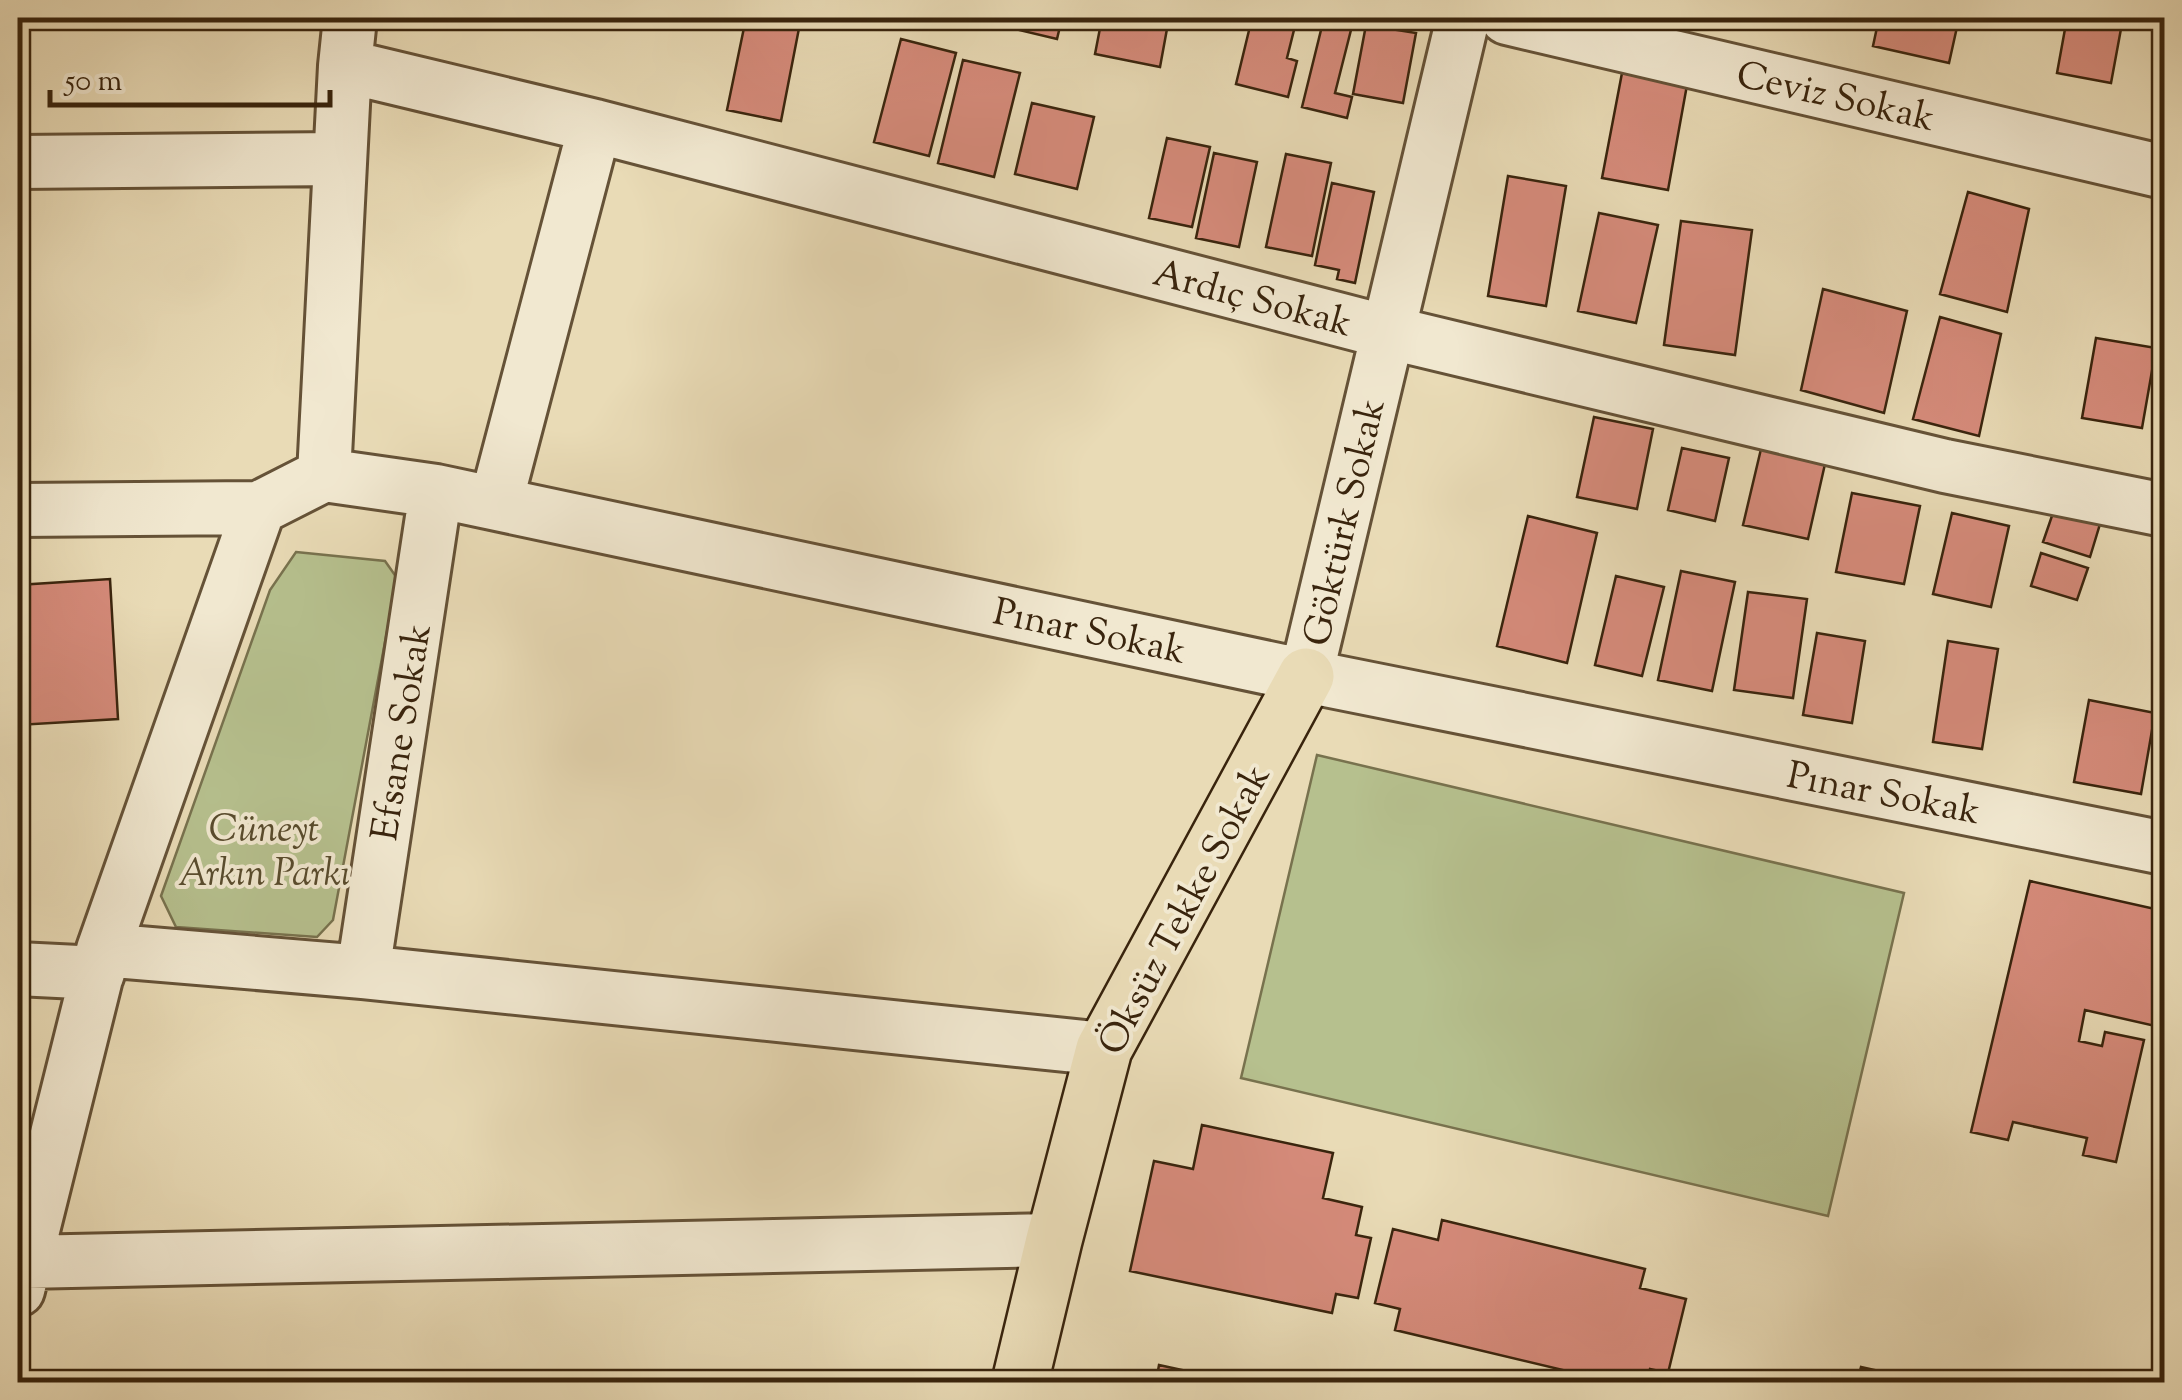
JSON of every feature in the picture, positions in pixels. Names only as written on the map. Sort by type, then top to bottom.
[{"type":"main road","name":"Öksüz Tekke Sokak","points":[[1020,1382],[1104,1049],[1306,676]]},
{"type":"street","name":"Göktürk Sokak","points":[[1306,676],[1463,18]]},
{"type":"street","name":"Ceviz Sokak","points":[[1507,18],[2164,172]]},
{"type":"street","name":"Ardıç Sokak","points":[[347,42],[596,126],[1387,332],[1945,466],[2164,510]]},
{"type":"street","points":[[18,510],[259,508],[324,476],[347,42]]},
{"type":"street","points":[[496,502],[596,126]]},
{"type":"street","points":[[18,162],[340,159]]},
{"type":"street","name":"Pınar Sokak","points":[[324,476],[496,502],[1306,676],[2164,848]]},
{"type":"street","name":"Efsane Sokak","points":[[363,972],[436,491]]},
{"type":"street","points":[[259,508],[101,962],[22,1259],[1054,1240]]},
{"type":"street","points":[[18,969],[101,962],[363,972],[1104,1049]]},
{"type":"green space","name":"Cüneyt Arkın Parkı","points":[[296,552],[385,561],[397,578],[333,920],[317,937],[176,927],[161,896],[270,590]]},
{"type":"green space","points":[[1317,755],[1904,893],[1828,1216],[1241,1078]]},
{"type":"building","points":[[746,18],[801,18],[781,121],[727,110]]},
{"type":"building","points":[[1004,18],[1062,18],[1057,39],[1002,26]]},
{"type":"building","points":[[1102,18],[1169,18],[1160,67],[1095,54]]},
{"type":"building","points":[[1252,18],[1297,18],[1287,58],[1297,61],[1288,97],[1236,84]]},
{"type":"building","points":[[1324,18],[1353,22],[1335,93],[1352,97],[1347,118],[1302,107]]},
{"type":"building","points":[[1879,18],[1959,18],[1949,63],[1873,46]]},
{"type":"building","points":[[2067,18],[2123,18],[2111,83],[2057,73]]},
{"type":"building","points":[[1366,25],[1416,33],[1403,103],[1353,94]]},
{"type":"building","points":[[901,39],[956,53],[929,156],[874,142]]},
{"type":"building","points":[[963,60],[1020,73],[994,177],[938,163]]},
{"type":"building","points":[[1622,73],[1687,85],[1668,190],[1602,178]]},
{"type":"building","points":[[1032,103],[1094,117],[1077,189],[1015,174]]},
{"type":"building","points":[[1167,138],[1210,147],[1192,227],[1149,218]]},
{"type":"building","points":[[1214,153],[1257,162],[1239,247],[1196,238]]},
{"type":"building","points":[[1286,154],[1331,163],[1312,256],[1266,247]]},
{"type":"building","points":[[1508,176],[1566,186],[1546,306],[1488,296]]},
{"type":"building","points":[[1332,183],[1374,192],[1355,283],[1337,279],[1339,270],[1315,265]]},
{"type":"building","points":[[1968,192],[2029,209],[2007,312],[1940,294]]},
{"type":"building","points":[[1599,213],[1658,225],[1636,323],[1578,311]]},
{"type":"building","points":[[1681,221],[1752,230],[1735,355],[1664,345]]},
{"type":"building","points":[[1823,289],[1907,311],[1884,413],[1801,390]]},
{"type":"building","points":[[1940,317],[2001,334],[1979,436],[1913,419]]},
{"type":"building","points":[[2096,338],[2156,348],[2142,428],[2082,418]]},
{"type":"building","points":[[1594,417],[1653,429],[1637,509],[1577,497]]},
{"type":"building","points":[[1682,448],[1729,458],[1715,521],[1668,510]]},
{"type":"building","points":[[1761,449],[1825,464],[1808,539],[1743,525]]},
{"type":"building","points":[[1852,493],[1920,506],[1904,584],[1836,572]]},
{"type":"building","points":[[2054,510],[2100,524],[2090,557],[2043,542]]},
{"type":"building","points":[[1952,513],[2009,526],[1991,607],[1933,594]]},
{"type":"building","points":[[1528,516],[1597,533],[1567,663],[1497,646]]},
{"type":"building","points":[[2041,553],[2088,568],[2077,600],[2031,586]]},
{"type":"building","points":[[1681,571],[1735,582],[1712,691],[1658,680]]},
{"type":"building","points":[[1616,576],[1664,587],[1642,676],[1595,665]]},
{"type":"building","points":[[110,579],[118,719],[18,725],[18,585]]},
{"type":"building","points":[[1748,592],[1807,599],[1793,698],[1734,690]]},
{"type":"building","points":[[1817,633],[1865,641],[1852,723],[1803,715]]},
{"type":"building","points":[[1948,641],[1998,649],[1982,749],[1933,742]]},
{"type":"building","points":[[2089,700],[2155,713],[2141,794],[2074,782]]},
{"type":"building","points":[[2030,881],[2164,911],[2164,1028],[2085,1010],[2079,1041],[2102,1046],[2105,1032],[2144,1040],[2116,1162],[2083,1155],[2087,1138],[2013,1122],[2008,1140],[1971,1132]]},
{"type":"building","points":[[1202,1125],[1333,1153],[1323,1198],[1362,1207],[1356,1235],[1371,1238],[1358,1298],[1336,1294],[1332,1313],[1130,1271],[1154,1161],[1193,1169]]},
{"type":"building","points":[[1442,1220],[1645,1269],[1640,1288],[1686,1299],[1668,1373],[1650,1369],[1647,1382],[1613,1382],[1395,1330],[1400,1309],[1375,1303],[1393,1229],[1438,1240]]},
{"type":"building","points":[[1159,1365],[1237,1382],[1156,1382]]},
{"type":"building","points":[[1861,1367],[1928,1382],[1857,1382]]}]
